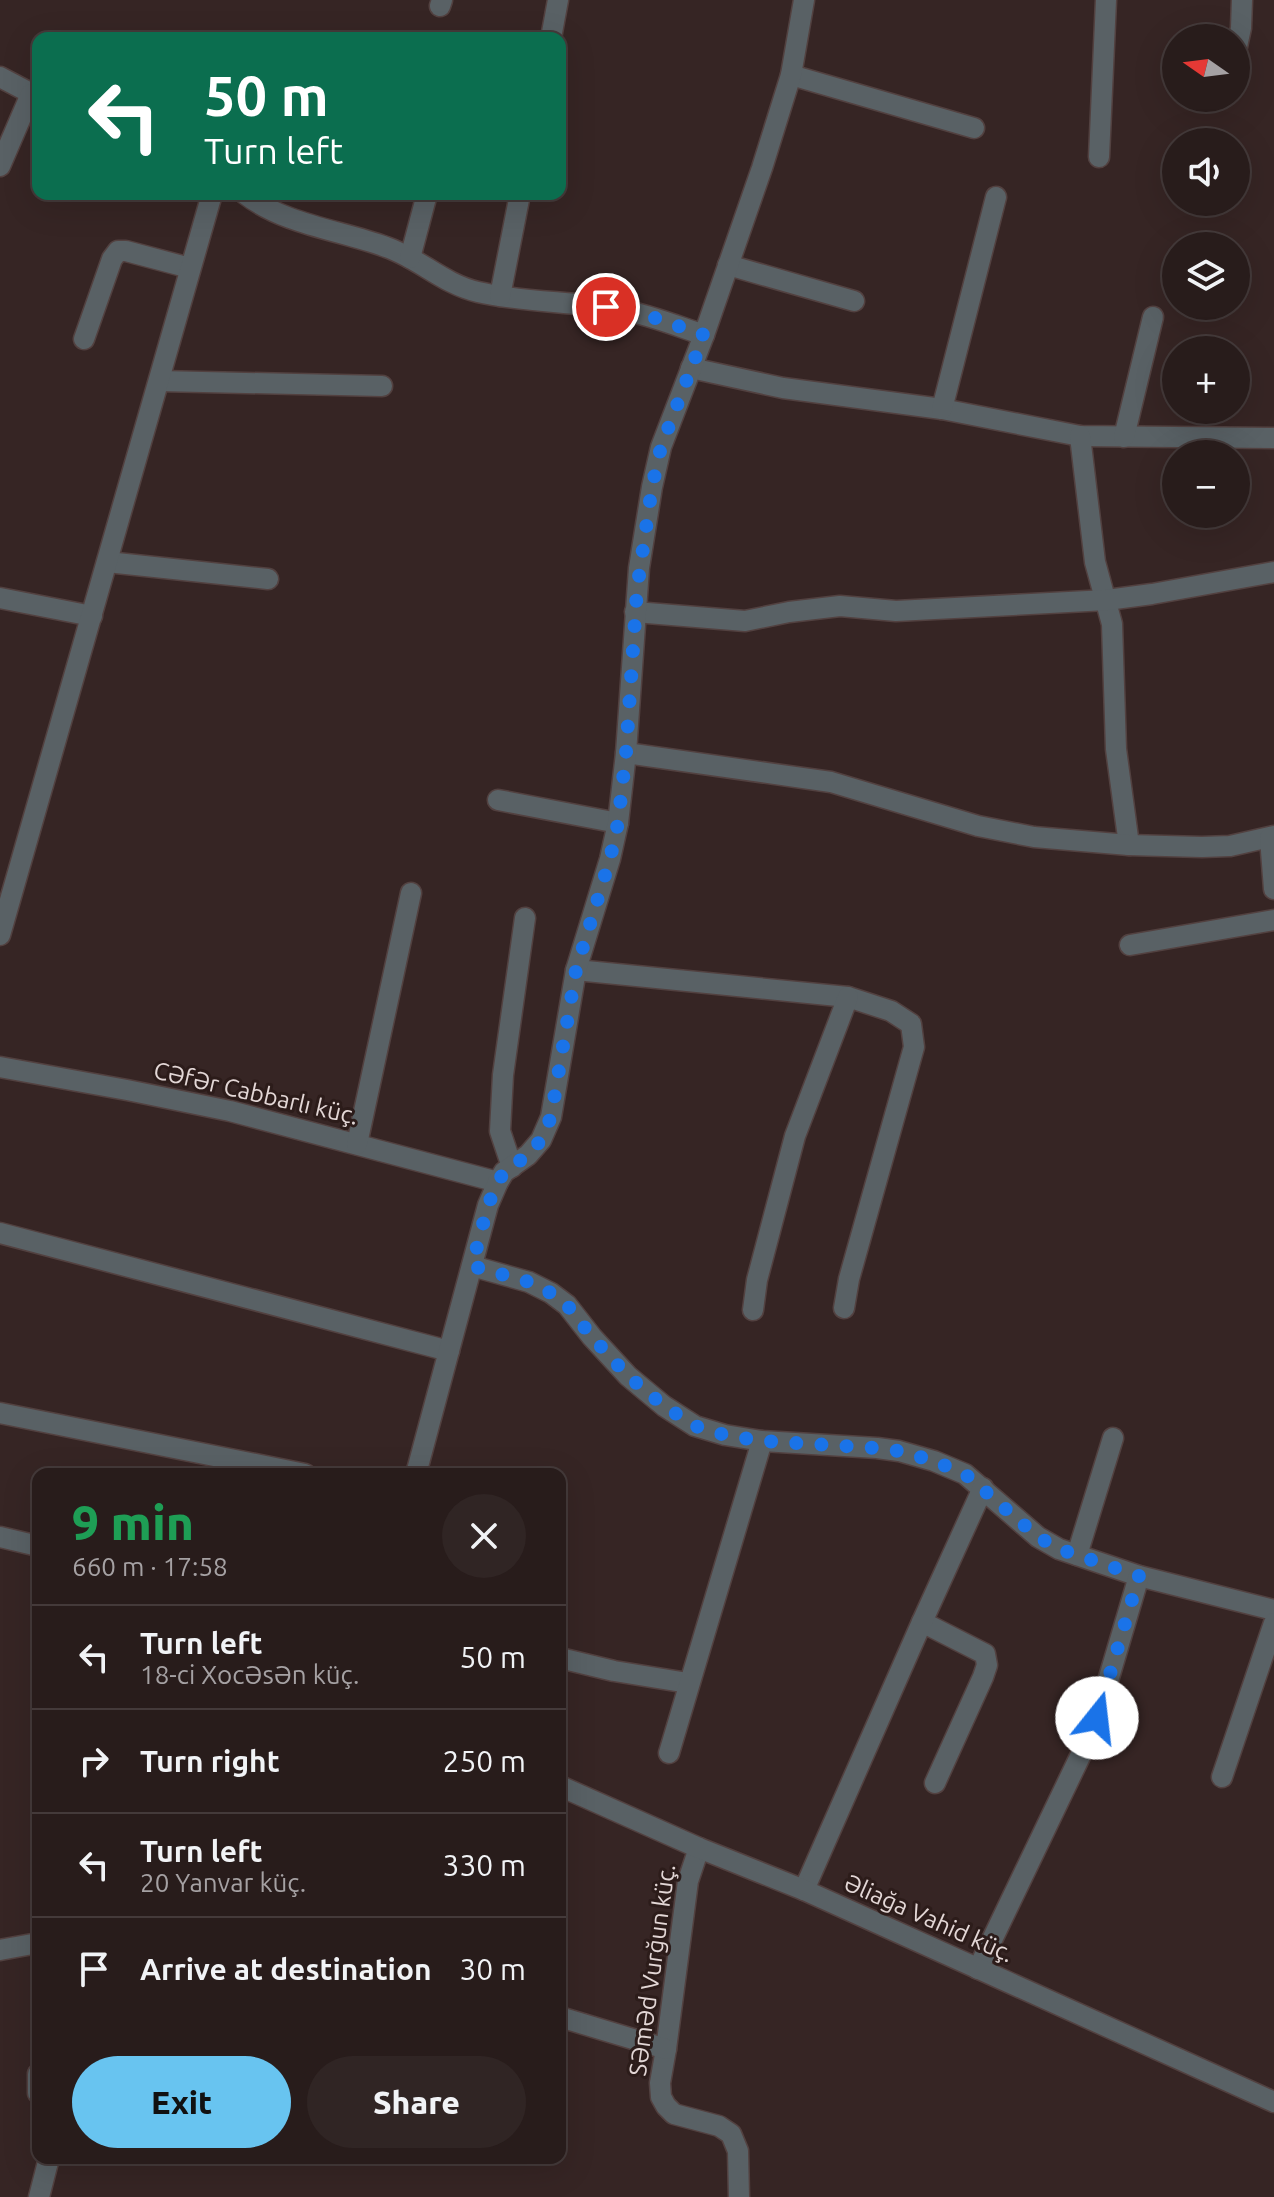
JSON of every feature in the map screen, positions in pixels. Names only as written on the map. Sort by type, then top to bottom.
[{"type":"street","points":[[552,32],[558,0]]},
{"type":"street","points":[[418,1468],[488,1205],[505,1174],[541,1140],[551,1117],[576,970],[618,823],[639,568],[661,447],[762,168],[791,75],[804,0]]},
{"type":"street","points":[[1099,157],[1106,0]]},
{"type":"street","points":[[1241,24],[1242,0]]},
{"type":"street","points":[[791,75],[974,128]]},
{"type":"street","points":[[0,77],[32,95]]},
{"type":"street","points":[[0,166],[32,100]]},
{"type":"street","points":[[942,409],[996,197]]},
{"type":"street","points":[[0,935],[210,200]]},
{"type":"street","points":[[255,200],[269,209],[328,230],[387,247],[462,288],[500,296],[625,310],[704,335]]},
{"type":"street","points":[[410,258],[425,200]]},
{"type":"street","points":[[500,296],[519,200]]},
{"type":"street","points":[[84,339],[112,259],[118,251],[190,268]]},
{"type":"street","points":[[728,265],[854,301]]},
{"type":"street","points":[[1124,437],[1153,317]]},
{"type":"street","points":[[691,368],[783,388],[942,409],[1080,436],[1274,438]]},
{"type":"street","points":[[160,381],[382,386]]},
{"type":"street","points":[[1080,436],[1095,562],[1112,624],[1116,749],[1129,845]]},
{"type":"street","points":[[107,562],[268,579]]},
{"type":"street","points":[[635,612],[745,621],[840,606],[896,611],[1107,600],[1274,572]]},
{"type":"street","points":[[0,598],[92,616]]},
{"type":"street","points":[[626,753],[831,782],[978,826],[1034,837],[1129,845],[1230,846],[1272,837],[1274,889]]},
{"type":"street","points":[[498,800],[618,823]]},
{"type":"street","points":[[357,1144],[411,893]]},
{"type":"street","points":[[505,1174],[500,1131],[503,1075],[525,918]]},
{"type":"street","points":[[1130,945],[1274,920]]},
{"type":"street","points":[[576,970],[848,997],[891,1011],[911,1024],[914,1047],[849,1279],[844,1308]]},
{"type":"street","points":[[753,1310],[757,1280],[795,1136],[848,997]]},
{"type":"street","name":"Cəfər Cabbarlı küç.","points":[[0,1067],[230,1111],[357,1144],[505,1174]]},
{"type":"street","points":[[0,1233],[449,1351]]},
{"type":"street","points":[[472,1266],[529,1282],[551,1293],[567,1305],[628,1376],[664,1406],[695,1426],[762,1441],[899,1451],[934,1461],[965,1474],[1038,1537],[1059,1549],[1139,1576],[1274,1610]]},
{"type":"street","points":[[0,1413],[275,1468]]},
{"type":"street","points":[[1077,1555],[1113,1438]]},
{"type":"street","points":[[669,1753],[762,1441]]},
{"type":"street","points":[[804,1890],[983,1488]]},
{"type":"street","points":[[0,1537],[32,1545]]},
{"type":"street","points":[[978,1969],[1097,1718],[1139,1576]]},
{"type":"street","points":[[922,1622],[985,1654],[987,1665],[935,1783]]},
{"type":"street","points":[[1222,1777],[1274,1623]]},
{"type":"street","points":[[566,1659],[688,1683]]},
{"type":"street","name":"Əliağa Vahid küç.","points":[[566,1789],[699,1848],[804,1890],[1274,2102]]},
{"type":"street","name":"Səməd Vurğun küç.","points":[[699,1848],[688,1881],[660,2083],[661,2097],[674,2114],[719,2126],[731,2134],[738,2151],[739,2197]]},
{"type":"street","points":[[0,1950],[32,1944]]},
{"type":"street","points":[[566,2019],[666,2049]]},
{"type":"street","points":[[39,2197],[47,2164]]},
{"type":"route","points":[[606,307],[649,316],[704,335],[661,447],[652,487],[639,568],[618,823],[576,970],[551,1117],[541,1140],[528,1155],[504,1172],[498,1182],[488,1205],[472,1266],[529,1282],[551,1293],[567,1305],[628,1376],[664,1406],[695,1426],[762,1441],[877,1448],[934,1461],[965,1474],[1038,1537],[1059,1549],[1139,1576],[1097,1718]]}]
